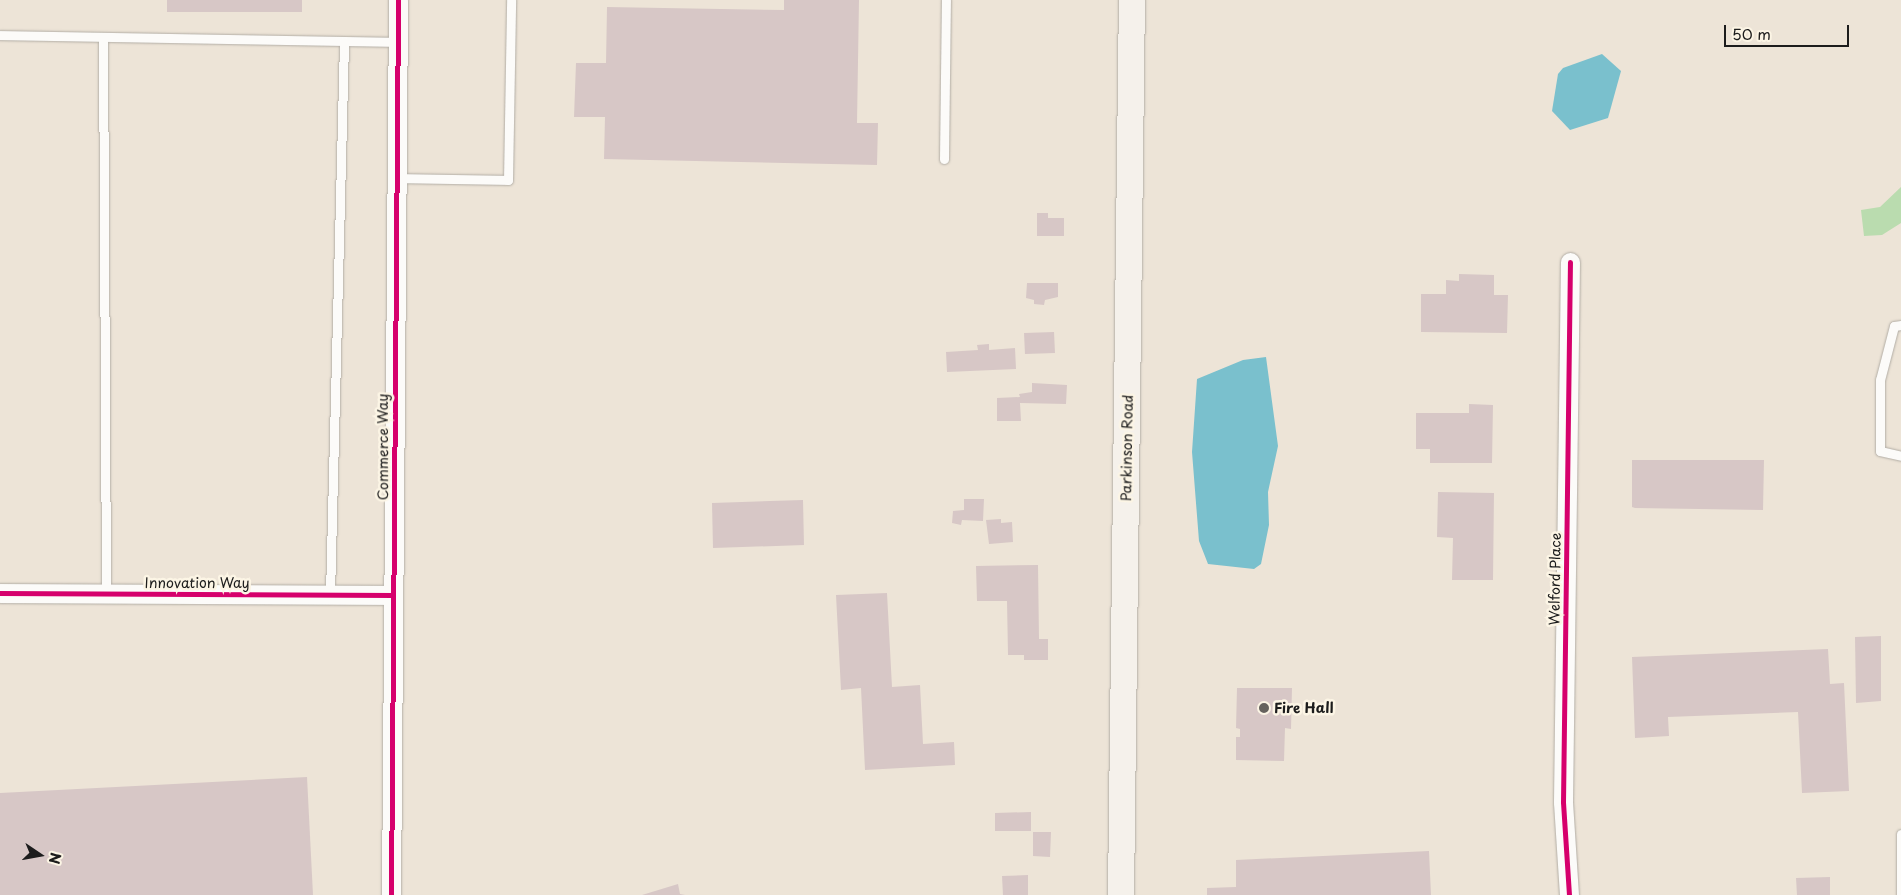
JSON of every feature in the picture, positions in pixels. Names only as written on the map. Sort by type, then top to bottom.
[{"type":"main road","name":"Parkinson Road","points":[[1121,895],[1132,0]]},
{"type":"street","name":"Commerce Way","points":[[391,895],[398,0]]},
{"type":"street","name":"Welford Place","points":[[1569,895],[1563,802],[1570,262]]},
{"type":"street","name":"Innovation Way","points":[[0,593],[393,595]]},
{"type":"lane","points":[[397,178],[508,180],[510,0]]},
{"type":"lane","points":[[944,159],[946,0]]},
{"type":"lane","points":[[0,35],[398,42]]},
{"type":"lane","points":[[104,37],[106,594]]},
{"type":"lane","points":[[330,595],[344,41]]},
{"type":"lane","points":[[1901,325],[1894,326],[1880,380],[1880,450],[1901,456]]},
{"type":"lane","points":[[1901,834],[1901,895]]},
{"type":"green space","points":[[1901,187],[1901,223],[1882,235],[1864,236],[1861,210],[1880,207]]},
{"type":"water","points":[[1602,54],[1621,71],[1608,118],[1570,130],[1552,111],[1558,74],[1563,68]]},
{"type":"water","points":[[1266,357],[1278,446],[1268,492],[1269,525],[1261,564],[1254,569],[1208,564],[1199,541],[1192,452],[1197,379],[1243,360]]},
{"type":"building","points":[[167,0],[302,0],[302,12],[167,12]]},
{"type":"building","points":[[784,0],[859,0],[857,123],[878,123],[877,165],[604,159],[605,117],[574,117],[576,63],[606,63],[607,7],[784,10]]},
{"type":"building","points":[[1037,213],[1048,213],[1048,218],[1064,218],[1064,236],[1037,236]]},
{"type":"building","points":[[1459,274],[1494,275],[1494,295],[1508,295],[1507,333],[1421,332],[1421,294],[1446,294],[1446,280],[1459,281]]},
{"type":"building","points":[[1027,283],[1058,283],[1058,297],[1045,300],[1044,305],[1034,304],[1034,300],[1026,298]]},
{"type":"building","points":[[1054,332],[1055,353],[1025,354],[1024,333]]},
{"type":"building","points":[[989,344],[989,350],[1015,348],[1016,369],[947,372],[946,352],[978,350],[977,345]]},
{"type":"building","points":[[1032,383],[1067,385],[1066,404],[1020,403],[1021,421],[997,421],[997,398],[1020,397],[1019,394],[1032,392]]},
{"type":"building","points":[[1469,404],[1493,405],[1492,463],[1430,463],[1430,449],[1416,449],[1416,413],[1469,413]]},
{"type":"building","points":[[1632,460],[1764,460],[1763,510],[1632,507]]},
{"type":"building","points":[[1438,492],[1494,493],[1493,580],[1452,580],[1453,538],[1437,537]]},
{"type":"building","points":[[964,499],[984,499],[983,521],[962,520],[961,525],[952,523],[953,511],[964,510]]},
{"type":"building","points":[[803,500],[804,545],[713,548],[712,503]]},
{"type":"building","points":[[1001,519],[1001,523],[1012,522],[1013,542],[989,544],[986,520]]},
{"type":"building","points":[[1038,565],[1039,639],[1048,639],[1048,660],[1024,660],[1024,655],[1008,655],[1007,601],[977,601],[976,566]]},
{"type":"building","points":[[887,593],[892,687],[920,685],[923,744],[954,742],[955,765],[865,770],[861,688],[841,690],[836,595]]},
{"type":"building","points":[[1881,636],[1881,701],[1856,703],[1855,637]]},
{"type":"building","points":[[1828,649],[1830,684],[1844,683],[1849,791],[1802,793],[1798,712],[1668,717],[1669,736],[1635,738],[1632,657]]},
{"type":"building","name":"Fire Hall","points":[[1237,688],[1292,688],[1291,729],[1285,728],[1284,761],[1236,760],[1236,737],[1240,737],[1240,729],[1236,728]]},
{"type":"building","points":[[307,777],[313,895],[0,895],[0,793]]},
{"type":"building","points":[[1031,812],[1031,831],[995,831],[995,813]]},
{"type":"building","points":[[1033,832],[1051,832],[1050,857],[1033,856]]},
{"type":"building","points":[[1429,851],[1431,895],[1207,895],[1207,888],[1236,887],[1236,860]]},
{"type":"building","points":[[1028,875],[1028,895],[1003,895],[1002,876]]},
{"type":"building","points":[[1830,877],[1830,895],[1797,895],[1796,878]]},
{"type":"building","points":[[678,884],[680,894],[685,895],[642,895]]},
{"type":"cycle path","points":[[391,895],[398,0]]},
{"type":"cycle path","points":[[1569,895],[1563,802],[1570,262]]},
{"type":"cycle path","points":[[0,593],[393,595]]},
{"type":"place","name":"Fire Hall","points":[[1264,708]]}]
